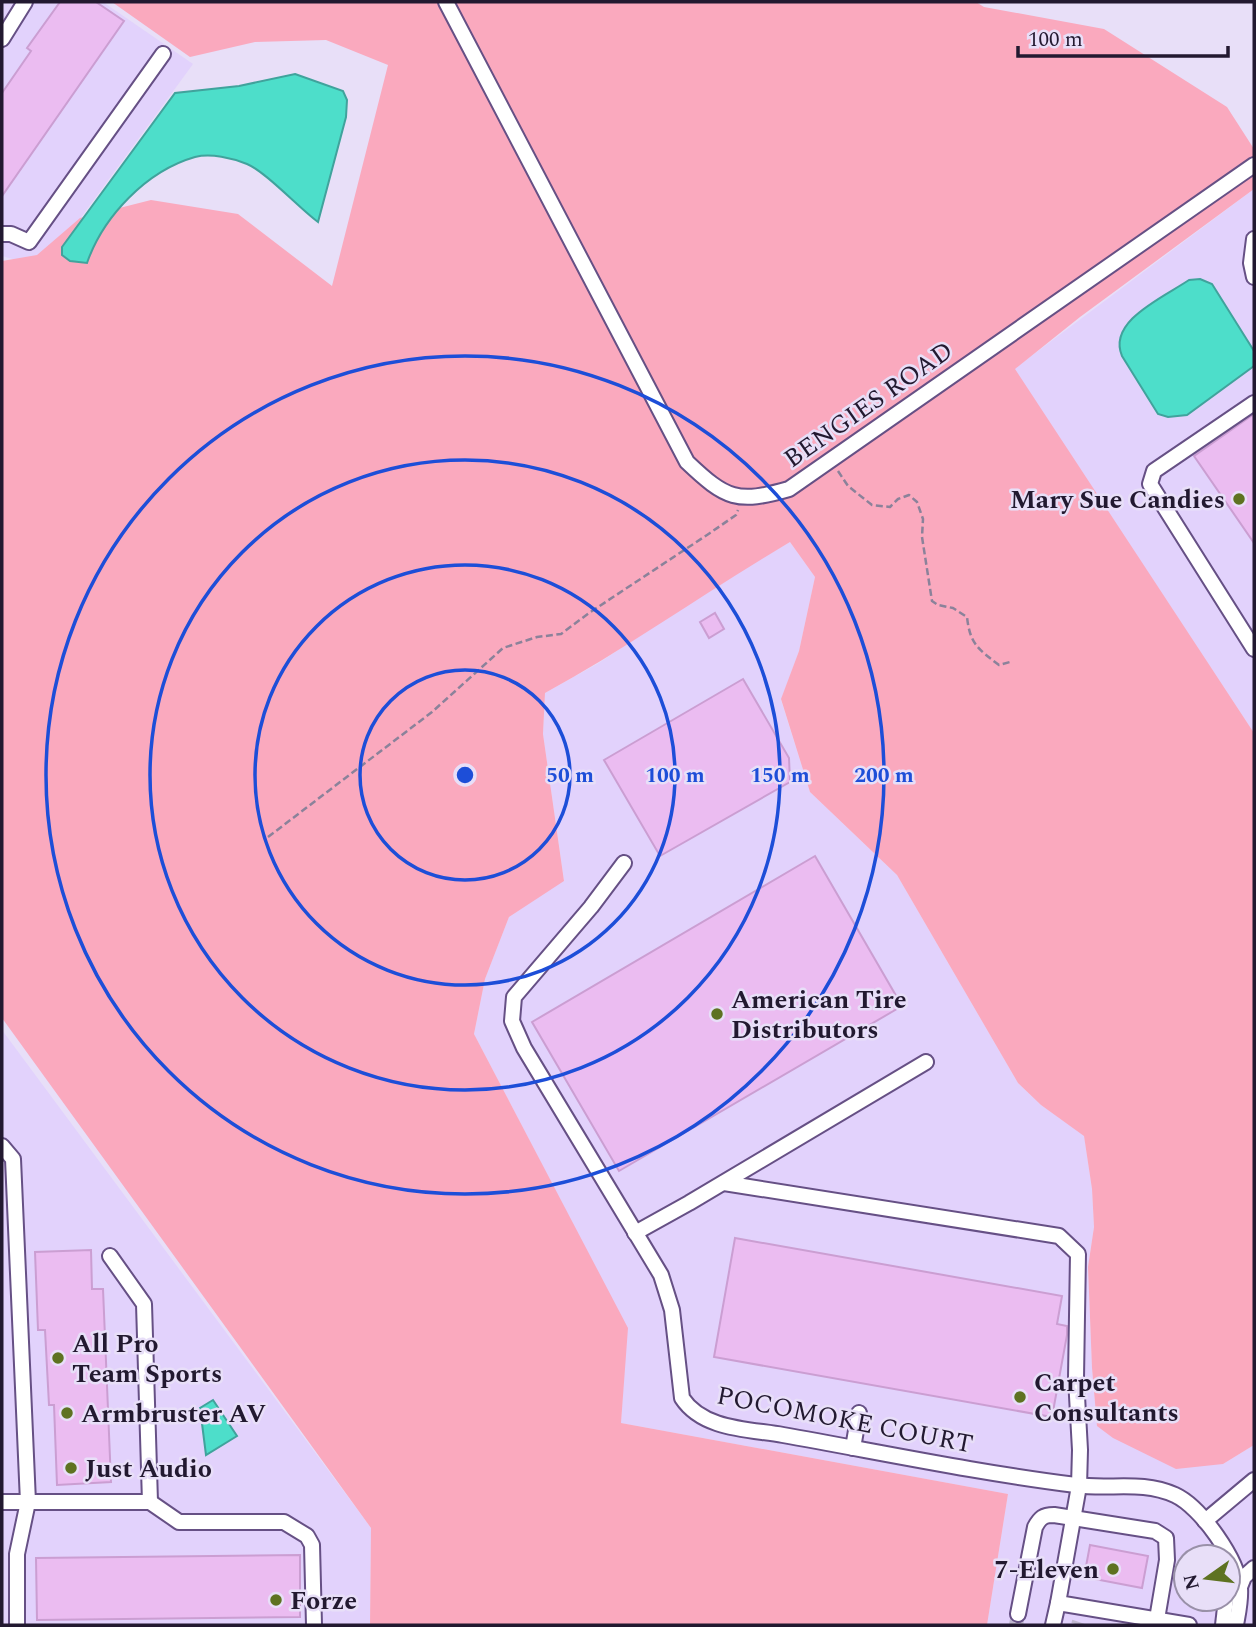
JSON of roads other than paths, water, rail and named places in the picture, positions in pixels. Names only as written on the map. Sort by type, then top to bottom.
[{"type":"street","points":[[2,39],[24,2]]},
{"type":"street","name":"BENGIES ROAD","points":[[446,2],[687,462],[713,486],[744,498],[765,496],[789,489],[1254,165]]},
{"type":"street","points":[[2,234],[11,234],[29,242],[163,54]]},
{"type":"street","points":[[1254,239],[1251,263],[1254,277]]},
{"type":"street","points":[[1254,402],[1154,471],[1150,484],[1254,649]]},
{"type":"street","name":"POCOMOKE COURT","points":[[624,863],[592,906],[514,997],[512,1021],[524,1048],[660,1275],[671,1310],[682,1398],[689,1409],[712,1422],[853,1448],[1079,1486],[1140,1485],[1177,1495],[1205,1521],[1217,1543]]},
{"type":"street","points":[[635,1233],[926,1062]]},
{"type":"street","points":[[2,1146],[13,1159],[28,1502],[18,1554],[17,1625]]},
{"type":"street","points":[[724,1183],[1059,1236],[1077,1255],[1079,1486],[1053,1625]]},
{"type":"street","points":[[110,1256],[144,1304],[150,1502]]},
{"type":"street","points":[[853,1448],[859,1413]]},
{"type":"street","points":[[1205,1521],[1254,1480]]},
{"type":"street","points":[[2,1502],[150,1502],[179,1522],[284,1522],[307,1536],[312,1545],[314,1625]]},
{"type":"street","points":[[1018,1614],[1035,1527],[1045,1515],[1155,1531],[1166,1538],[1167,1560],[1157,1623]]},
{"type":"street","points":[[1242,1582],[1254,1568]]},
{"type":"street","points":[[1058,1603],[1082,1607],[1106,1618],[1189,1625]]},
{"type":"street","points":[[1079,1622],[1082,1607]]},
{"type":"tunnel","points":[[1016,1625],[1018,1614]]},
{"type":"place","name":"Mary Sue Candies","points":[[1239,499]]},
{"type":"place","name":"American Tire Distributors","points":[[717,1014]]},
{"type":"place","name":"All Pro Team Sports","points":[[58,1358]]},
{"type":"place","name":"Carpet Consultants","points":[[1020,1397]]},
{"type":"place","name":"Armbruster AV","points":[[67,1413]]},
{"type":"place","name":"Just Audio","points":[[71,1468]]},
{"type":"place","name":"7-Eleven","points":[[1113,1569]]},
{"type":"place","name":"Forze","points":[[276,1600]]}]
